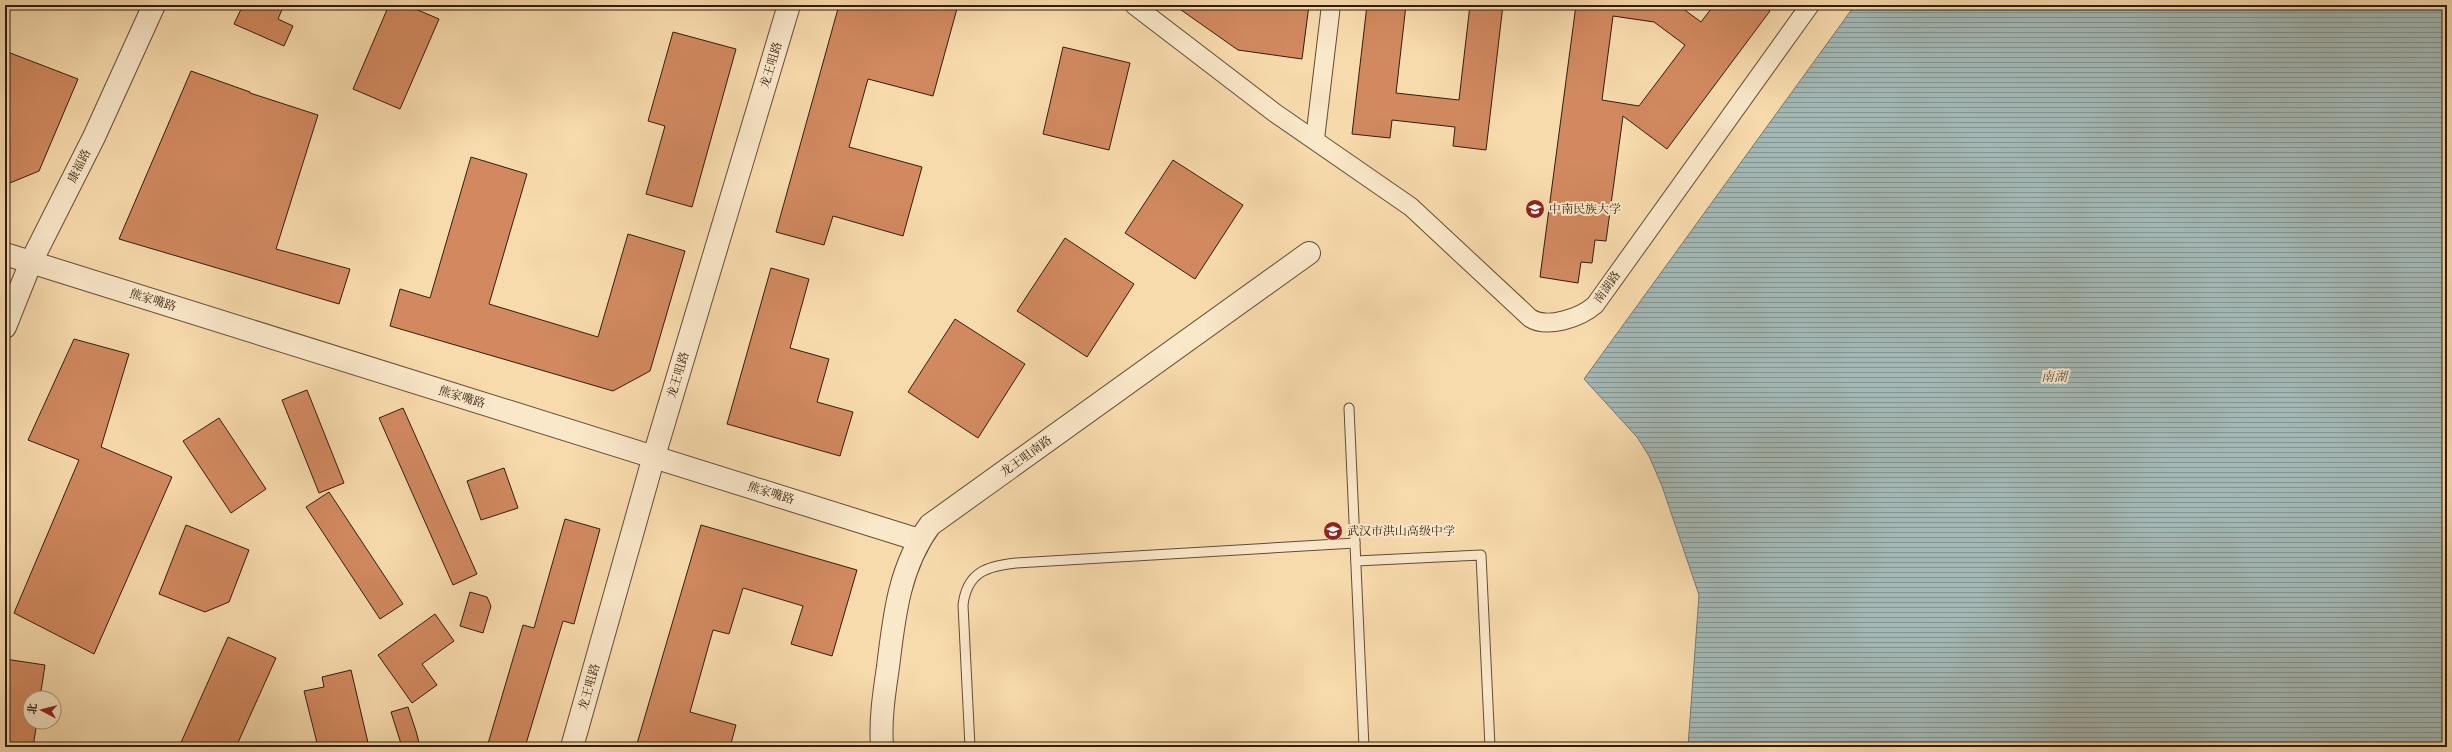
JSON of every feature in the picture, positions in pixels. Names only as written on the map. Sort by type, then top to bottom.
[{"type":"street","name":"康福路","points":[[5,327],[31,262],[94,137],[154,5]]},
{"type":"street","name":"龙王咀路","points":[[572,747],[654,456],[789,5]]},
{"type":"street","name":"南湖路","points":[[1134,5],[1276,113],[1411,207],[1530,318],[1545,323],[1576,316],[1587,312],[1595,305],[1810,5]]},
{"type":"street","points":[[1315,139],[1331,5]]},
{"type":"street","name":"龙王咀南路","points":[[882,747],[883,704],[896,607],[908,562],[919,540],[930,525],[1309,253]]},
{"type":"street","name":"熊家嘴路","points":[[5,254],[919,540]]},
{"type":"lane","points":[[1349,408],[1364,747]]},
{"type":"lane","points":[[970,747],[963,605],[964,596],[972,579],[987,568],[1016,563],[1355,543]]},
{"type":"lane","points":[[1356,561],[1481,555],[1490,747]]},
{"type":"water","name":"南湖","points":[[1855,5],[2447,5],[2447,747],[1688,747],[1699,595],[1662,486],[1649,456],[1637,437],[1584,379]]},
{"type":"building","points":[[243,5],[284,5],[278,19],[293,26],[284,46],[234,24]]},
{"type":"building","points":[[389,5],[406,5],[439,19],[400,109],[353,89]]},
{"type":"building","points":[[839,5],[958,5],[933,96],[868,79],[849,147],[922,167],[903,236],[833,216],[824,245],[776,232]]},
{"type":"building","points":[[1174,5],[1309,5],[1302,59],[1238,50]]},
{"type":"building","points":[[1367,5],[1406,5],[1396,93],[1459,100],[1470,5],[1503,5],[1486,150],[1453,146],[1455,127],[1392,120],[1390,138],[1352,134]]},
{"type":"building","points":[[1576,5],[1678,5],[1701,22],[1714,5],[1763,5],[1770,11],[1667,149],[1623,116],[1606,241],[1595,240],[1592,263],[1581,262],[1578,283],[1540,277]],"holes":[[[1613,16],[1654,22],[1685,45],[1639,106],[1602,100]]]},
{"type":"building","points":[[673,32],[736,49],[692,207],[646,194],[665,126],[648,121]]},
{"type":"building","points":[[1063,47],[1130,63],[1109,150],[1043,134]]},
{"type":"building","points":[[5,51],[78,79],[39,171],[5,185]]},
{"type":"building","points":[[191,71],[250,93],[318,115],[276,249],[350,269],[339,304],[119,239]]},
{"type":"building","points":[[471,157],[527,174],[489,304],[598,337],[628,234],[685,251],[650,371],[613,391],[390,326],[400,289],[430,298]]},
{"type":"building","points":[[1173,160],[1243,205],[1195,279],[1125,233]]},
{"type":"building","points":[[1065,238],[1134,284],[1087,357],[1017,311]]},
{"type":"building","points":[[771,268],[809,279],[790,348],[829,359],[817,402],[853,412],[840,456],[727,424]]},
{"type":"building","points":[[955,319],[1025,364],[978,438],[908,392]]},
{"type":"building","points":[[74,339],[129,354],[101,447],[172,477],[94,654],[14,613],[79,460],[28,440]]},
{"type":"building","points":[[307,390],[344,483],[319,493],[282,400]]},
{"type":"building","points":[[403,408],[477,574],[453,585],[379,418]]},
{"type":"building","points":[[219,418],[266,489],[231,513],[183,441]]},
{"type":"building","points":[[504,468],[518,508],[481,520],[467,481]]},
{"type":"building","points":[[329,492],[403,604],[380,619],[306,507]]},
{"type":"building","points":[[565,519],[600,529],[574,624],[563,621],[525,747],[487,747],[523,625],[534,628]]},
{"type":"building","points":[[186,525],[249,550],[229,602],[205,612],[159,594]]},
{"type":"building","points":[[701,525],[857,570],[832,656],[791,644],[803,606],[743,588],[729,634],[713,630],[690,712],[736,725],[730,747],[636,747]]},
{"type":"building","points":[[470,592],[487,597],[491,606],[483,633],[460,626]]},
{"type":"building","points":[[435,614],[454,641],[422,664],[437,685],[412,703],[378,655]]},
{"type":"building","points":[[228,637],[276,658],[236,747],[179,747]]},
{"type":"building","points":[[5,659],[45,665],[41,690],[22,690],[22,730],[36,730],[33,747],[5,747]]},
{"type":"building","points":[[351,670],[369,747],[318,747],[304,691],[324,687],[322,677]]},
{"type":"building","points":[[408,707],[420,747],[402,747],[391,712]]},
{"type":"place","name":"中南民族大学","points":[[1535,209]]},
{"type":"place","name":"武汉市洪山高级中学","points":[[1333,531]]}]
